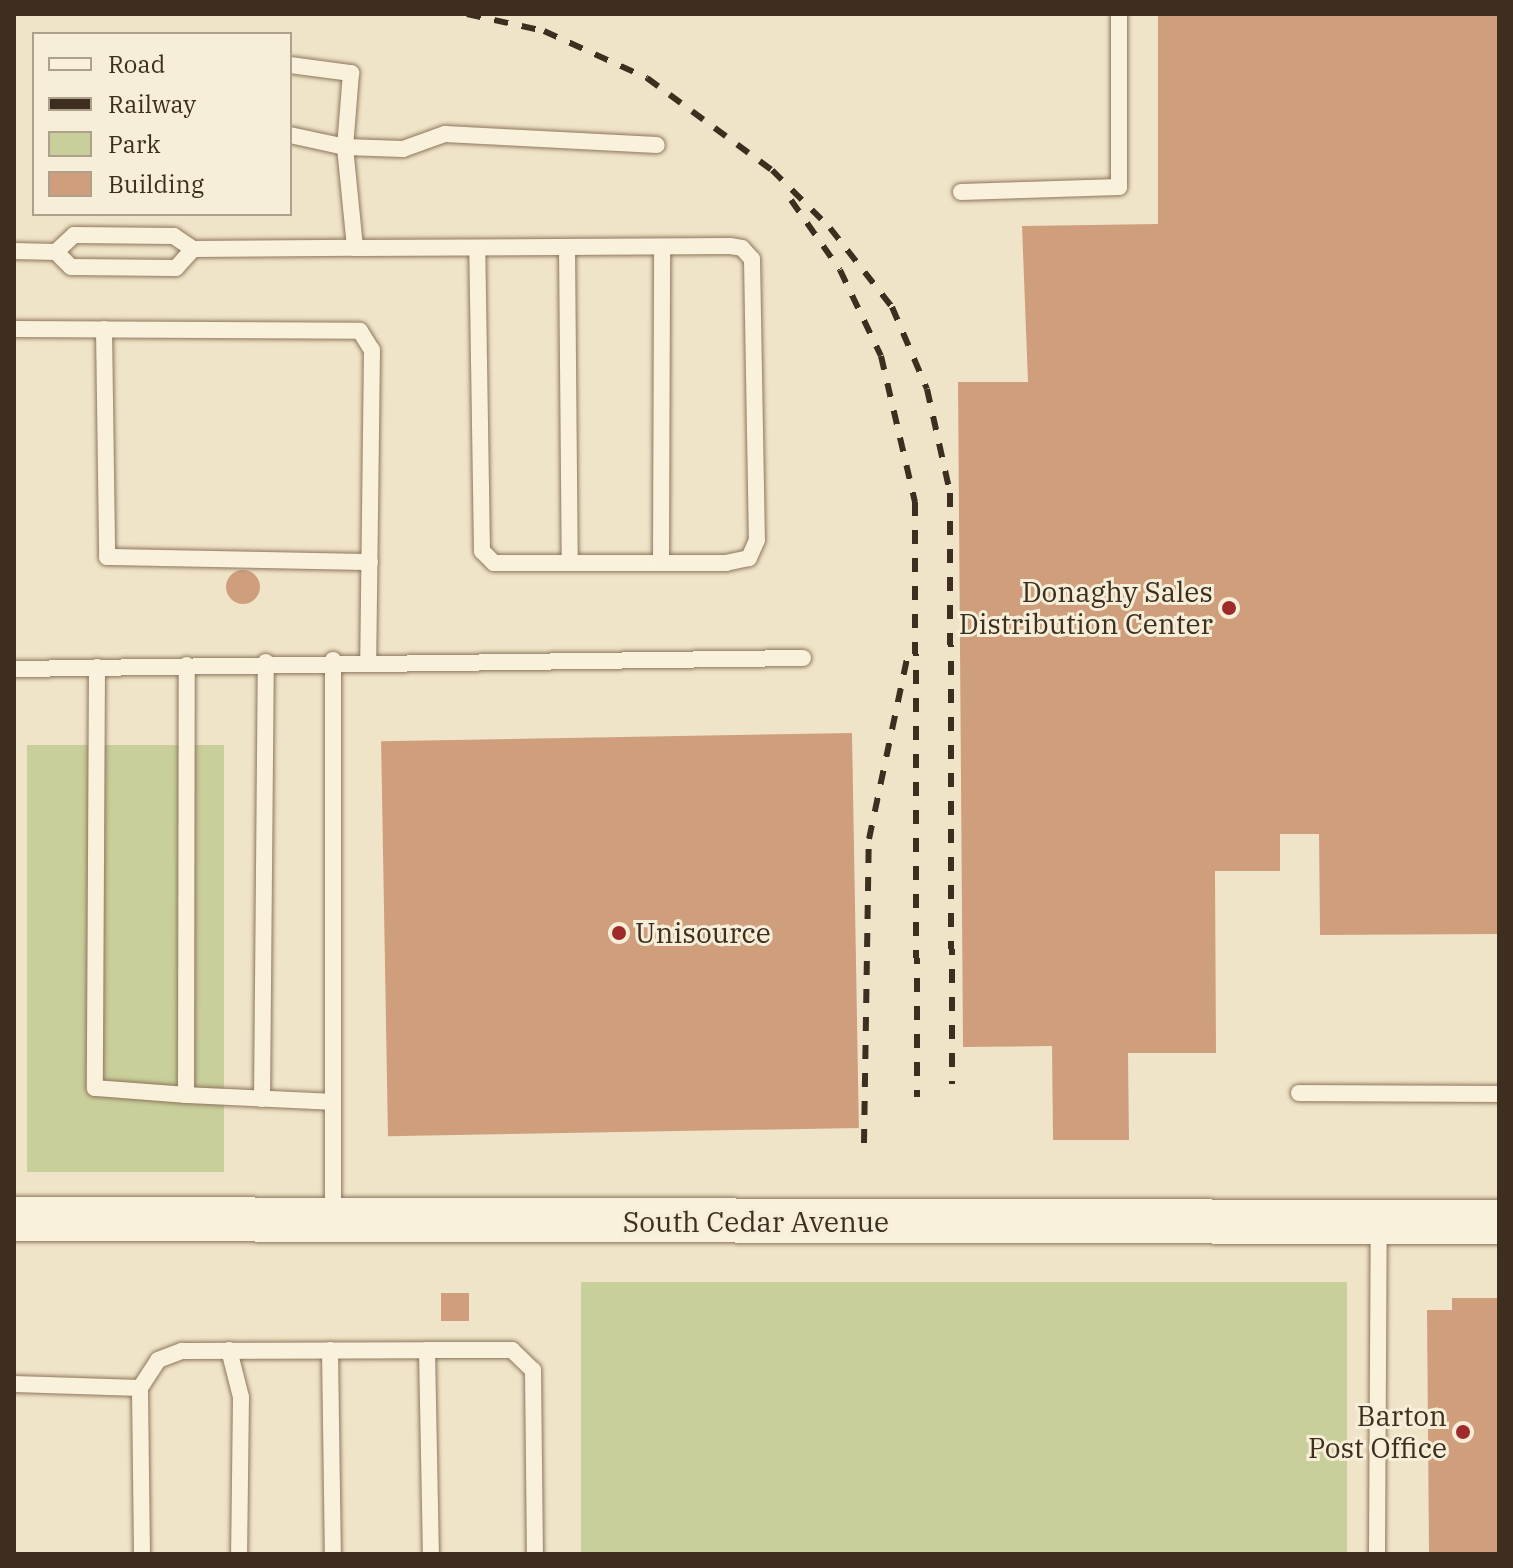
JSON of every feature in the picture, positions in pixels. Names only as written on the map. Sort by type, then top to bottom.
[{"type":"main road","name":"South Cedar Avenue","points":[[14,1219],[1499,1222]]},
{"type":"lane","points":[[961,192],[1119,187],[1119,14]]},
{"type":"lane","points":[[292,65],[351,73],[345,147],[355,248]]},
{"type":"lane","points":[[292,135],[345,147],[403,149],[445,134],[657,145]]},
{"type":"lane","points":[[56,252],[74,235],[174,236],[193,249],[730,246],[752,259],[757,540],[749,558],[661,563],[494,563],[482,551],[477,248]]},
{"type":"lane","points":[[567,247],[570,563]]},
{"type":"lane","points":[[661,563],[662,247]]},
{"type":"lane","points":[[14,251],[56,252],[71,267],[176,268],[193,249]]},
{"type":"lane","points":[[14,329],[360,331],[372,350],[368,661]]},
{"type":"lane","points":[[104,329],[107,557],[370,562]]},
{"type":"lane","points":[[14,669],[333,660],[803,658]]},
{"type":"lane","points":[[333,660],[333,1222]]},
{"type":"lane","points":[[262,1099],[266,662]]},
{"type":"lane","points":[[186,1095],[187,665]]},
{"type":"lane","points":[[97,667],[95,1088],[333,1102]]},
{"type":"lane","points":[[1299,1093],[1499,1094]]},
{"type":"lane","points":[[1377,1554],[1379,1222]]},
{"type":"lane","points":[[229,1350],[241,1397],[239,1554]]},
{"type":"lane","points":[[330,1350],[333,1554]]},
{"type":"lane","points":[[427,1350],[431,1554]]},
{"type":"lane","points":[[142,1554],[140,1388],[158,1360],[182,1351],[512,1350],[533,1370],[535,1554]]},
{"type":"lane","points":[[14,1384],[140,1388]]},
{"type":"green space","points":[[27,745],[224,745],[224,1172],[27,1172]]},
{"type":"green space","points":[[581,1282],[1347,1282],[1347,1554],[581,1554]]},
{"type":"building","name":"Donaghy Sales Distribution Center","points":[[1158,14],[1499,14],[1499,934],[1320,935],[1319,834],[1280,834],[1280,871],[1215,871],[1216,1053],[1128,1053],[1129,1140],[1053,1140],[1052,1046],[963,1047],[958,382],[1028,382],[1022,226],[1158,224]]},
{"type":"building","points":[[243,570],[255,575],[260,587],[255,599],[243,604],[231,599],[226,587],[231,575]]},
{"type":"building","name":"Unisource","points":[[852,733],[859,1128],[388,1136],[381,741]]},
{"type":"building","points":[[441,1293],[469,1293],[469,1321],[441,1321]]},
{"type":"building","name":"Barton Post Office","points":[[1452,1298],[1499,1298],[1499,1554],[1429,1554],[1427,1310],[1452,1310]]},
{"type":"railway","points":[[467,14],[544,31],[647,78],[772,170],[830,228],[892,307],[927,389],[950,493],[952,1084]]},
{"type":"railway","points":[[791,200],[840,270],[881,356],[915,502],[917,1097]]},
{"type":"railway","points":[[864,1143],[869,839],[909,650]]},
{"type":"place","name":"Donaghy Sales Distribution Center","points":[[1229,608]]},
{"type":"place","name":"Unisource","points":[[619,933]]},
{"type":"place","name":"Barton Post Office","points":[[1463,1432]]}]
